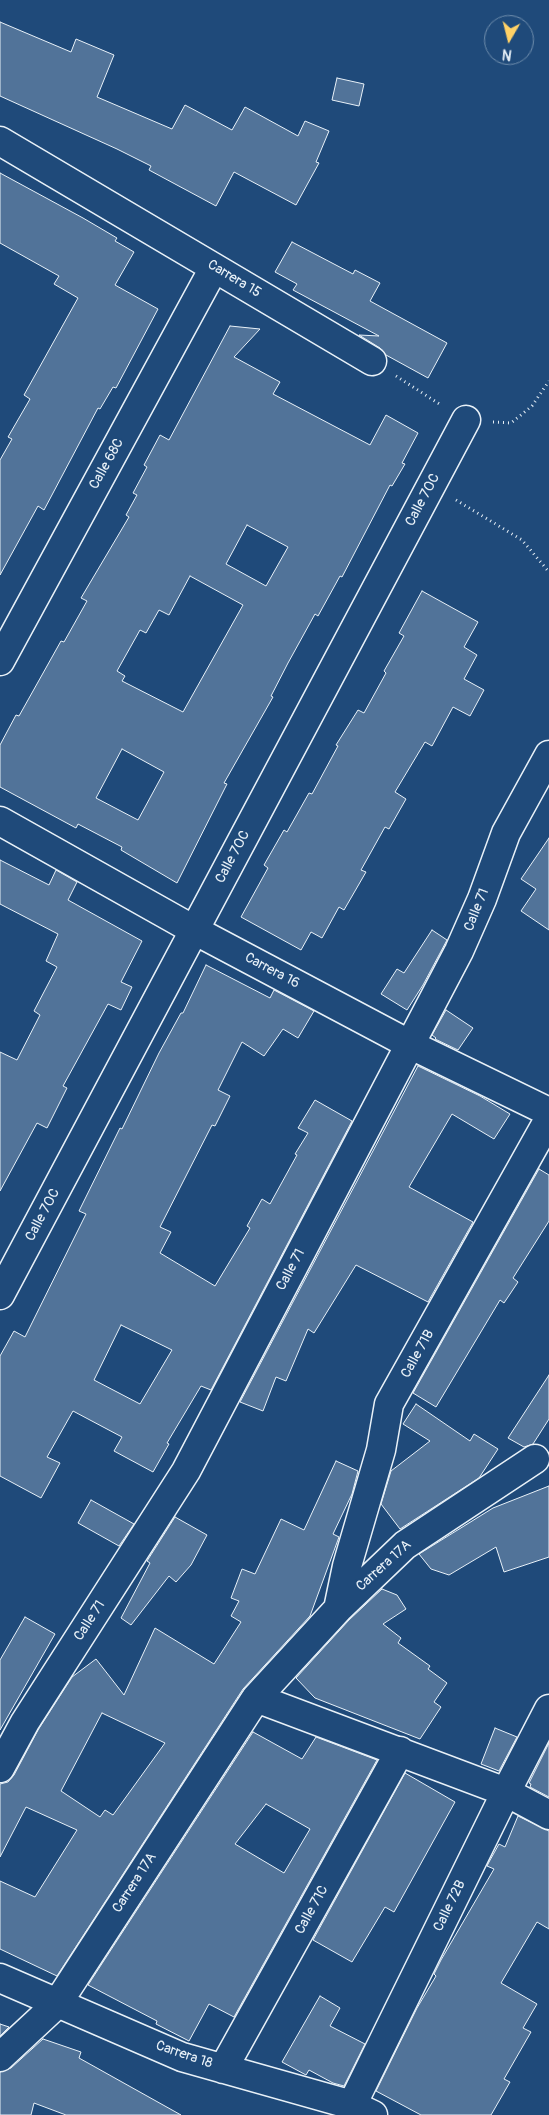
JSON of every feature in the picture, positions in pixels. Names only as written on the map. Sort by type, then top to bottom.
[{"type":"street","name":"Carrera 15","points":[[0,141],[372,361]]},
{"type":"street","name":"Calle 68C","points":[[0,661],[214,268]]},
{"type":"street","name":"Calle 70C","points":[[0,1295],[466,420]]},
{"type":"street","name":"Calle 71","points":[[0,1768],[25,1722],[186,1471],[459,951],[482,899],[506,833],[549,754]]},
{"type":"street","name":"Carrera 16","points":[[0,821],[194,930],[410,1044],[549,1112]]},
{"type":"street","name":"Calle 71B","points":[[338,1608],[347,1566],[381,1450],[389,1404],[549,1119]]},
{"type":"street","name":"Carrera 17A","points":[[0,2057],[56,2004],[256,1698],[338,1608],[404,1545],[535,1459]]},
{"type":"street","points":[[256,1698],[506,1792],[549,1814]]},
{"type":"street","name":"Calle 72B","points":[[363,2110],[506,1792],[549,1709]]},
{"type":"street","name":"Calle 71C","points":[[223,2069],[400,1751]]},
{"type":"street","name":"Carrera 18","points":[[0,1978],[56,2004],[182,2057],[363,2110]]},
{"type":"path","points":[[372,361],[466,420],[512,423],[532,406],[549,381]]},
{"type":"path","points":[[432,484],[522,540],[549,572]]},
{"type":"building","points":[[0,22],[71,52],[76,39],[114,55],[97,97],[172,129],[185,105],[232,130],[245,107],[298,136],[305,121],[329,131],[316,162],[319,163],[296,205],[234,172],[216,206],[149,170],[151,166],[0,96]]},
{"type":"building","points":[[337,78],[364,84],[359,106],[332,100]]},
{"type":"building","points":[[0,173],[117,238],[115,241],[134,252],[115,285],[158,309],[116,388],[113,387],[100,409],[98,408],[44,510],[38,506],[0,575],[0,460],[12,439],[8,437],[30,399],[24,395],[78,298],[54,284],[59,276],[0,243]]},
{"type":"building","points":[[292,242],[353,274],[355,270],[380,283],[370,301],[447,343],[428,378],[386,355],[380,348],[359,335],[379,336],[293,290],[297,284],[275,272]]},
{"type":"building","points":[[230,326],[260,329],[234,357],[280,382],[273,394],[370,445],[386,415],[418,433],[402,463],[405,464],[392,486],[390,485],[342,577],[340,576],[318,616],[315,614],[288,663],[271,696],[273,697],[224,783],[227,784],[177,883],[121,850],[122,847],[78,824],[76,828],[0,787],[0,745],[16,715],[19,716],[61,641],[64,642],[87,601],[81,598],[129,517],[126,515],[137,495],[133,493],[147,467],[144,465],[160,435],[169,440]],"holes":[[[247,525],[288,547],[266,586],[226,564]],[[190,576],[243,605],[183,712],[122,681],[125,676],[117,671],[140,630],[146,633],[159,610],[169,615]],[[122,749],[164,772],[138,820],[96,798]]]},
{"type":"building","points":[[422,591],[478,622],[464,647],[477,655],[464,679],[484,690],[470,716],[453,707],[432,746],[425,742],[395,792],[406,799],[389,829],[385,827],[361,870],[366,872],[344,910],[339,907],[322,938],[311,932],[301,950],[241,917],[268,868],[264,865],[284,830],[287,832],[309,793],[312,794],[338,746],[336,745],[358,710],[364,713],[386,673],[384,671],[404,636],[399,633]]},
{"type":"building","points":[[549,838],[549,930],[521,911],[536,889],[521,879]]},
{"type":"building","points":[[0,860],[49,885],[56,870],[77,882],[68,900],[142,941],[121,982],[132,987],[121,1010],[108,1004],[63,1086],[67,1088],[47,1128],[37,1123],[0,1191],[0,1052],[17,1060],[40,1015],[34,1011],[57,967],[46,961],[58,934],[0,904]]},
{"type":"building","points":[[432,930],[447,940],[407,1010],[381,994],[397,969],[404,973]]},
{"type":"building","points":[[206,965],[270,998],[274,990],[314,1011],[298,1038],[283,1029],[264,1056],[242,1042],[218,1090],[230,1096],[215,1126],[212,1125],[160,1227],[171,1232],[160,1253],[215,1286],[250,1228],[247,1226],[262,1199],[270,1204],[297,1155],[295,1154],[308,1133],[298,1128],[315,1100],[352,1121],[211,1390],[201,1386],[167,1443],[169,1444],[153,1472],[114,1451],[122,1437],[73,1411],[47,1457],[60,1463],[41,1498],[0,1476],[0,1356],[14,1331],[25,1337],[86,1214],[79,1211],[159,1053],[181,1013],[183,1013]],"holes":[[[121,1325],[172,1350],[140,1404],[94,1380]]]},
{"type":"building","points":[[446,1010],[473,1028],[458,1050],[435,1039],[432,1035]]},
{"type":"building","points":[[418,1066],[480,1096],[510,1114],[494,1139],[452,1114],[409,1187],[473,1222],[428,1302],[356,1265],[314,1333],[308,1329],[286,1381],[276,1377],[263,1411],[240,1402]]},
{"type":"building","points":[[539,1169],[549,1175],[549,1221],[513,1278],[518,1282],[504,1303],[500,1300],[436,1407],[413,1393]]},
{"type":"building","points":[[549,1375],[549,1419],[533,1444],[524,1447],[508,1438]]},
{"type":"building","points":[[416,1404],[470,1441],[474,1434],[498,1449],[479,1478],[400,1529],[381,1504],[391,1471],[430,1441],[403,1424]]},
{"type":"building","points":[[336,1461],[358,1471],[352,1494],[333,1534],[339,1537],[310,1616],[243,1689],[57,1976],[0,1949],[0,1881],[35,1897],[77,1830],[26,1807],[0,1857],[0,1784],[8,1782],[14,1775],[38,1730],[72,1677],[96,1659],[124,1695],[155,1628],[214,1664],[241,1622],[231,1616],[239,1601],[231,1598],[242,1569],[255,1574],[281,1519],[304,1530]],"holes":[[[102,1713],[165,1743],[113,1815],[105,1810],[100,1817],[61,1791]]]},
{"type":"building","points":[[549,1486],[549,1557],[504,1572],[496,1547],[449,1575],[431,1569],[419,1554],[493,1508]]},
{"type":"building","points":[[91,1500],[134,1524],[119,1546],[78,1523]]},
{"type":"building","points":[[175,1517],[207,1535],[191,1565],[176,1582],[169,1576],[131,1625],[121,1618],[150,1563],[147,1561]]},
{"type":"building","points":[[382,1589],[397,1595],[406,1609],[383,1624],[401,1638],[398,1643],[430,1666],[428,1669],[447,1683],[434,1702],[441,1707],[420,1739],[315,1698],[296,1678],[349,1620]]},
{"type":"building","points":[[25,1617],[55,1634],[0,1730],[0,1660]]},
{"type":"building","points":[[495,1728],[517,1737],[499,1771],[481,1764]]},
{"type":"building","points":[[253,1732],[302,1759],[316,1737],[377,1760],[234,2017],[209,2004],[189,2041],[156,2024],[157,2021],[88,1985]],"holes":[[[266,1804],[310,1829],[284,1873],[235,1844]]]},
{"type":"building","points":[[549,1743],[549,1797],[530,1787],[531,1784],[529,1783]]},
{"type":"building","points":[[405,1773],[455,1802],[394,1912],[385,1907],[352,1962],[313,1940]]},
{"type":"building","points":[[518,1816],[549,1831],[549,1929],[537,1922],[501,1983],[537,2004],[523,2028],[531,2032],[504,2079],[510,2082],[491,2115],[421,2115],[376,2091],[417,2008],[436,1976],[434,1974],[441,1960],[494,1869],[487,1866],[489,1862],[499,1844],[505,1847]]},
{"type":"building","points":[[320,1996],[340,2008],[330,2026],[365,2044],[344,2086],[333,2083],[309,2070],[306,2075],[282,2062]]},
{"type":"building","points":[[0,2024],[9,2027],[0,2036]]},
{"type":"building","points":[[43,2039],[81,2052],[79,2058],[181,2115],[66,2115],[34,2103],[31,2115],[0,2115],[0,2072],[11,2068]]}]
